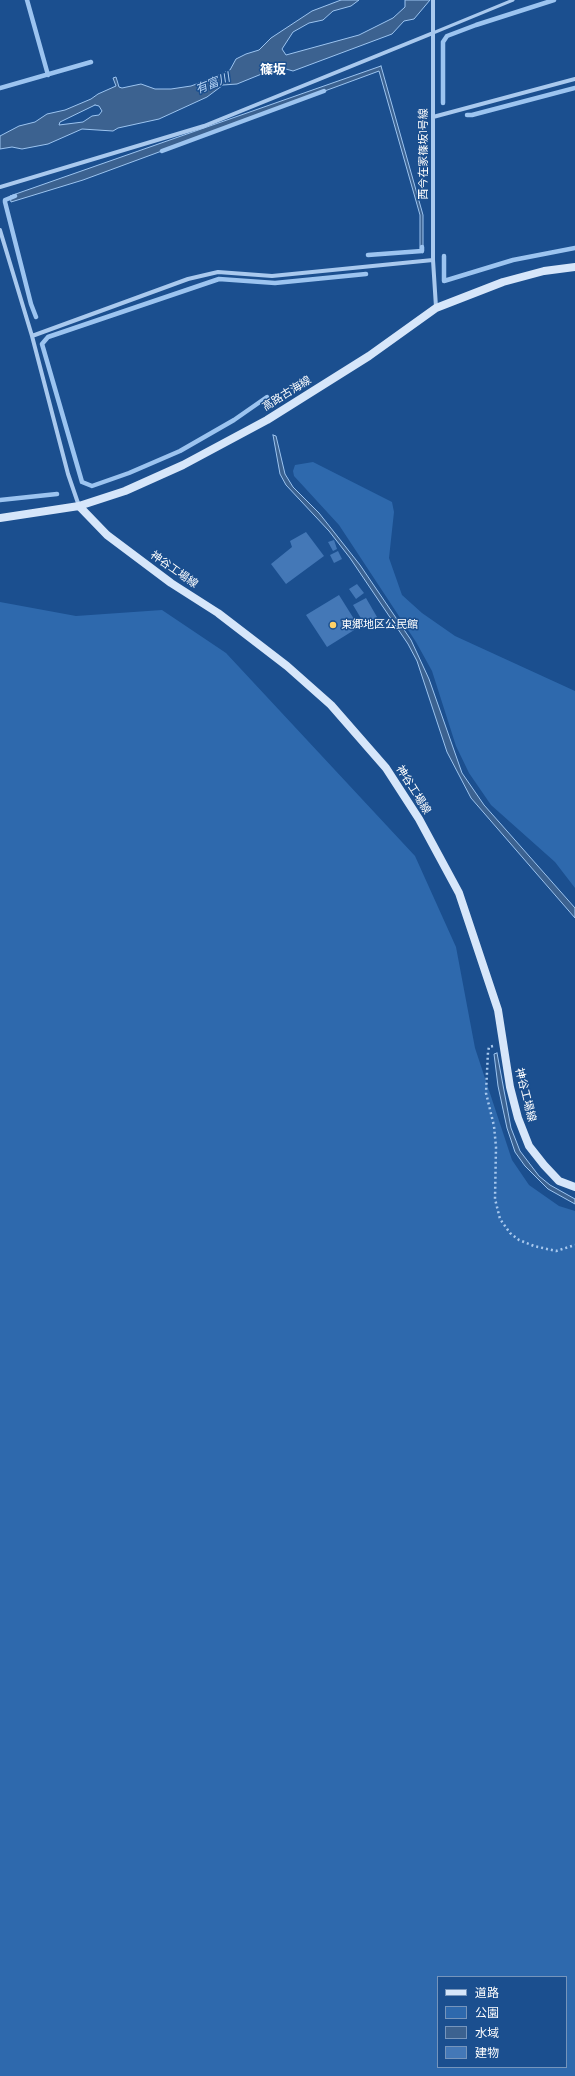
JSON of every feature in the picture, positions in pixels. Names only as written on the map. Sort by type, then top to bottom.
[{"type":"street","name":"西今在家篠坂1号線","points":[[433,0],[433,260],[436,308]]},
{"type":"street","points":[[0,187],[204,126],[433,33]]},
{"type":"street","points":[[433,118],[575,79]]},
{"type":"street","points":[[0,230],[32,336],[68,474],[79,506]]},
{"type":"street","points":[[32,336],[188,279],[218,272],[272,276],[433,260]]},
{"type":"street","name":"高路古海線","points":[[0,518],[79,506],[125,491],[183,465],[267,420],[369,356],[436,308],[503,282],[544,271],[575,266]]},
{"type":"street","name":"神谷工場線","points":[[79,506],[107,535],[171,583],[218,613],[287,666],[331,705],[386,768],[419,819],[458,893],[498,1010],[518,1118],[529,1146],[544,1166],[559,1181],[575,1187]]},
{"type":"lane","points":[[433,33],[513,0]]},
{"type":"path","points":[[504,1043],[489,1047],[486,1093],[494,1126],[496,1147],[496,1199],[498,1215],[503,1226],[510,1233],[519,1240],[534,1246],[556,1250],[575,1245]]},
{"type":"green space","points":[[313,462],[392,502],[394,512],[389,558],[402,595],[422,613],[455,636],[575,691],[575,888],[555,862],[491,805],[469,773],[456,746],[432,671],[416,642],[339,525],[294,476],[293,471],[295,465]]},
{"type":"green space","points":[[0,602],[76,616],[162,610],[226,653],[415,856],[456,947],[475,1048],[512,1160],[529,1185],[559,1206],[575,1211],[575,2076],[0,2076]]},
{"type":"water","name":"有富川","points":[[341,0],[359,0],[351,6],[333,11],[323,20],[309,23],[293,32],[282,49],[286,55],[359,35],[393,18],[405,7],[405,0],[430,0],[414,19],[404,21],[392,34],[293,71],[286,69],[264,73],[237,84],[223,85],[207,97],[159,119],[118,128],[113,131],[82,129],[48,144],[22,149],[12,147],[0,149],[0,136],[19,126],[35,122],[47,114],[65,110],[91,99],[98,94],[116,86],[113,78],[116,77],[119,87],[122,88],[141,84],[155,89],[171,89],[191,86],[210,79],[230,70],[236,59],[259,50],[271,38],[312,11]],"holes":[[[95,105],[99,106],[102,111],[99,115],[92,116],[83,122],[59,125],[60,122]]]},
{"type":"water","points":[[381,66],[423,215],[423,253],[420,252],[420,215],[379,71],[83,180],[11,202],[10,196]]},
{"type":"water","points":[[273,435],[276,436],[285,474],[293,487],[319,513],[360,565],[411,640],[429,679],[462,773],[484,805],[575,908],[575,918],[471,798],[447,752],[417,661],[408,644],[350,558],[329,531],[286,485],[280,474]]},
{"type":"water","points":[[497,1053],[511,1128],[520,1151],[539,1176],[550,1185],[575,1199],[575,1204],[548,1189],[525,1166],[515,1152],[507,1128],[498,1086],[494,1054]]},
{"type":"building","points":[[306,532],[324,556],[286,584],[271,564],[292,547],[290,541]]},
{"type":"building","points":[[334,540],[337,549],[333,551],[328,542]]},
{"type":"building","points":[[338,551],[342,559],[334,563],[330,555]]},
{"type":"building","points":[[357,584],[364,593],[356,599],[349,589]]},
{"type":"building","points":[[339,595],[359,627],[327,647],[306,615]]},
{"type":"building","points":[[366,598],[377,617],[365,625],[353,605]]},
{"type":"waterway","points":[[27,0],[48,75]]},
{"type":"waterway","points":[[443,103],[443,42],[447,36],[554,0]]},
{"type":"waterway","points":[[0,88],[91,62]]},
{"type":"waterway","points":[[467,115],[472,115],[575,88]]},
{"type":"waterway","points":[[162,151],[324,91]]},
{"type":"waterway","points":[[15,196],[5,200],[5,202],[31,304],[36,317]]},
{"type":"waterway","points":[[368,255],[422,251],[422,247]]},
{"type":"waterway","points":[[444,256],[444,281],[513,260],[575,248]]},
{"type":"waterway","points":[[267,397],[234,420],[180,451],[129,473],[92,486],[82,482],[42,344],[48,337],[219,279],[275,283],[366,274]]},
{"type":"waterway","points":[[0,500],[57,494]]},
{"type":"place","name":"東郷地区公民館","points":[[333,625]]},
{"type":"district","name":"篠坂","points":[[273,71]]}]
